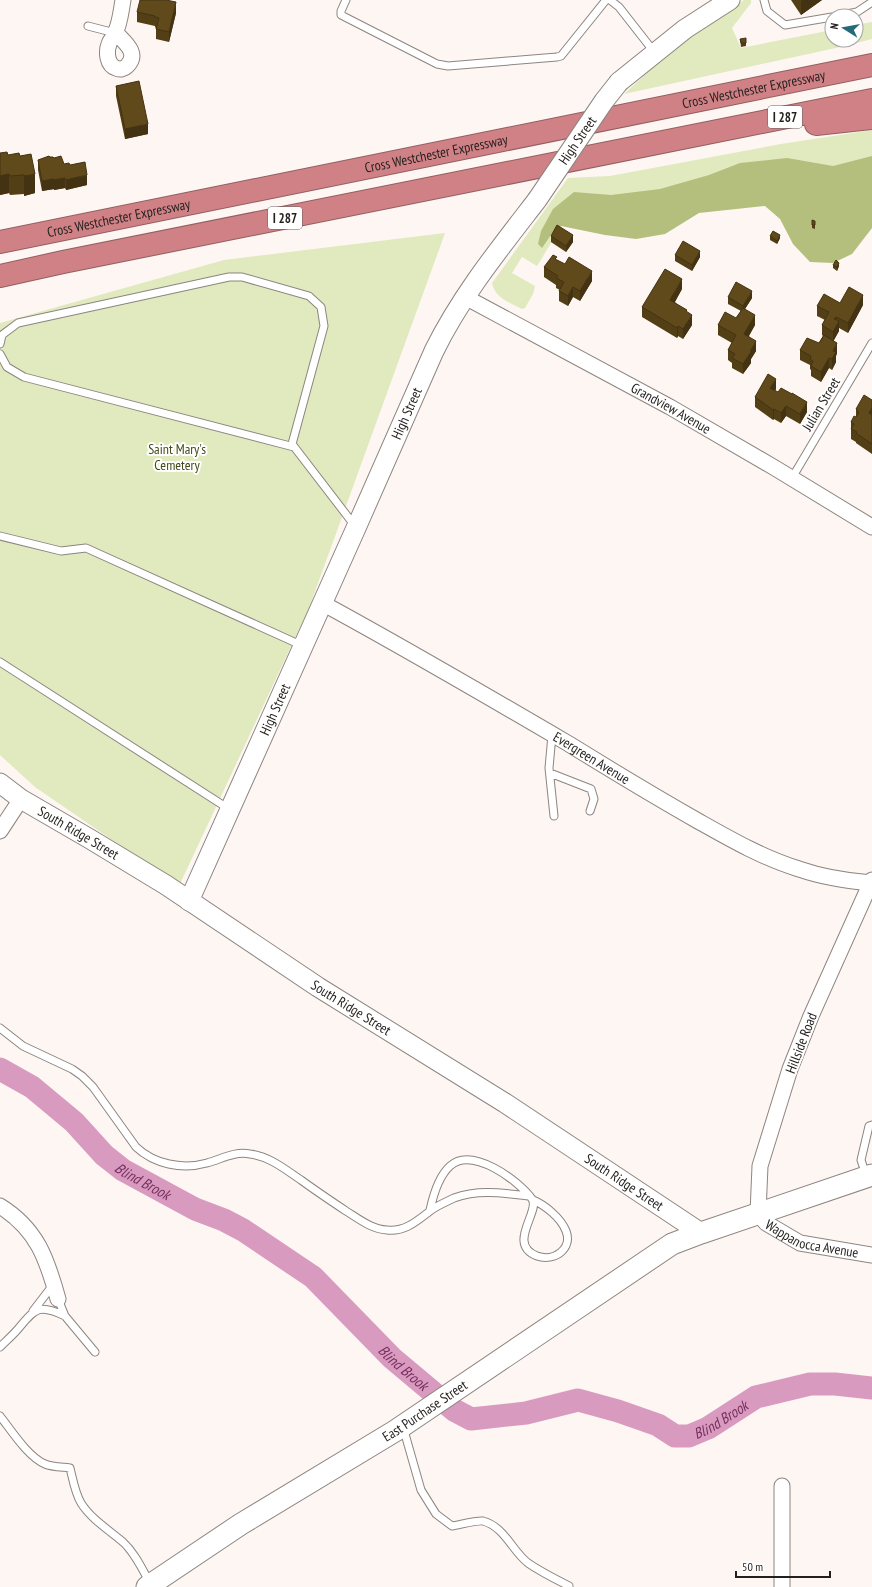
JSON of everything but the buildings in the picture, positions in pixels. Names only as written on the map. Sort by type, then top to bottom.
[{"type":"highway","points":[[863,67],[872,54]]},
{"type":"highway","name":"Cross Westchester Expressway","points":[[0,242],[863,67]]},
{"type":"highway","name":"I 287","points":[[0,276],[872,100]]},
{"type":"highway","points":[[699,135],[872,118]]},
{"type":"main road","points":[[758,1213],[869,1175]]},
{"type":"main road","name":"East Purchase Street","points":[[148,1586],[242,1524],[402,1425],[672,1244],[758,1213]]},
{"type":"street","points":[[116,33],[123,0]]},
{"type":"street","name":"High Street","points":[[189,901],[445,327],[476,279],[536,200],[604,101],[619,82],[685,29],[730,0]]},
{"type":"street","name":"Grandview Avenue","points":[[465,297],[664,404],[792,478],[872,527]]},
{"type":"street","name":"Evergreen Avenue","points":[[322,603],[376,632],[653,796],[741,845],[764,856],[826,877],[871,882]]},
{"type":"street","name":"South Ridge Street","points":[[0,783],[20,799],[90,839],[189,901],[318,987],[505,1103],[701,1233]]},
{"type":"street","points":[[0,831],[20,799]]},
{"type":"street","name":"Hillside Road","points":[[758,1213],[760,1166],[790,1069],[811,1016],[871,882]]},
{"type":"street","points":[[0,1206],[13,1214],[29,1231],[41,1248],[50,1269],[58,1299]]},
{"type":"street","name":"Wappanocca Avenue","points":[[758,1213],[766,1224],[800,1243],[872,1252]]},
{"type":"street","points":[[782,1486],[782,1587]]},
{"type":"lane","points":[[346,0],[341,11],[341,15],[437,64],[448,66],[561,56],[606,0]]},
{"type":"lane","points":[[610,0],[619,7],[655,53]]},
{"type":"lane","points":[[764,0],[767,12],[785,25],[824,18]]},
{"type":"lane","points":[[863,8],[872,2]]},
{"type":"lane","points":[[88,26],[116,33]]},
{"type":"lane","points":[[0,344],[2,335],[18,323],[229,277],[242,277],[309,296],[321,307],[324,326],[292,444],[356,528]]},
{"type":"lane","name":"Julian Street","points":[[792,478],[872,343]]},
{"type":"lane","points":[[0,354],[7,367],[24,377],[294,447]]},
{"type":"lane","points":[[0,536],[60,552],[86,548],[303,646]]},
{"type":"lane","points":[[0,662],[230,809]]},
{"type":"lane","points":[[552,735],[550,774],[554,816]]},
{"type":"lane","points":[[550,774],[591,789],[594,799],[590,811]]},
{"type":"lane","points":[[0,1028],[23,1046],[72,1069],[82,1076],[97,1093],[128,1139],[144,1154],[168,1164],[181,1165],[205,1163],[234,1153],[261,1156],[282,1167],[357,1218],[379,1229],[398,1230],[408,1227],[430,1210],[455,1198],[476,1192],[492,1192],[531,1198]]},
{"type":"lane","points":[[869,1175],[860,1160],[869,1126],[872,1125]]},
{"type":"lane","points":[[430,1210],[432,1201],[446,1170],[456,1162],[464,1159],[480,1162],[497,1169],[523,1188],[531,1198],[561,1222],[567,1232],[567,1241],[564,1249],[554,1257],[548,1258],[535,1255],[526,1245],[524,1233],[534,1207],[531,1198]]},
{"type":"lane","points":[[0,1347],[16,1332],[54,1284]]},
{"type":"lane","points":[[58,1299],[65,1316],[95,1352]]},
{"type":"lane","points":[[33,1311],[43,1309],[53,1310],[65,1316]]},
{"type":"lane","points":[[0,1416],[36,1459],[45,1465],[70,1468],[76,1493],[82,1504],[91,1515],[124,1543],[140,1564],[148,1586]]},
{"type":"lane","points":[[402,1425],[422,1490],[436,1514],[452,1526],[482,1521],[498,1529],[527,1562],[569,1586]]},
{"type":"green space","points":[[744,0],[751,0],[751,3],[732,28],[741,48],[824,32],[824,48],[836,48],[624,94],[675,47]]},
{"type":"green space","points":[[872,22],[872,39],[864,41],[864,24]]},
{"type":"green space","points":[[872,130],[872,201],[787,200],[567,217],[537,266],[522,257],[512,273],[535,286],[533,294],[525,308],[522,309],[503,299],[494,288],[492,283],[568,178],[610,176],[781,144]]},
{"type":"green space","points":[[872,156],[872,228],[852,254],[833,263],[810,262],[793,244],[780,219],[765,206],[699,213],[665,234],[636,239],[605,235],[561,226],[555,229],[542,248],[538,244],[541,231],[553,209],[574,192],[611,195],[660,189],[709,175],[740,163],[787,158],[833,166]]},
{"type":"green space","name":"Saint Mary's Cemetery","points":[[445,233],[309,608],[179,886],[35,787],[0,755],[0,323],[224,260]]},
{"type":"waterway","name":"Blind Brook","points":[[0,1069],[32,1087],[74,1122],[104,1155],[123,1170],[195,1209],[224,1220],[243,1230],[313,1277],[392,1358],[454,1410],[471,1419],[526,1413],[578,1400],[618,1411],[658,1425],[675,1436],[689,1436],[708,1428],[756,1397],[810,1384],[835,1384],[872,1388]]}]
